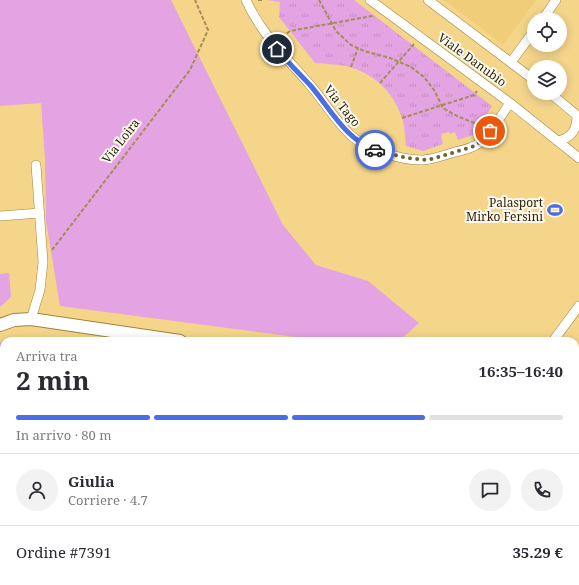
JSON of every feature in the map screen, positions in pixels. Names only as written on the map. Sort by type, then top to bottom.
[{"type":"street","name":"Via Tago","points":[[246,0],[259,24],[273,44],[322,99],[345,130],[358,142],[373,149],[407,158],[428,160],[472,147],[483,140],[510,103]]},
{"type":"street","name":"Viale Danubio","points":[[370,0],[510,103],[579,158]]},
{"type":"street","name":"Viale Danubio","points":[[428,0],[527,75]]},
{"type":"street","points":[[547,12],[556,0]]},
{"type":"street","points":[[511,62],[527,40]]},
{"type":"street","points":[[558,141],[567,138],[574,132],[578,116],[559,100]]},
{"type":"street","points":[[31,319],[40,290],[43,262],[36,165]]},
{"type":"street","points":[[0,216],[40,213]]},
{"type":"street","points":[[556,337],[579,306]]},
{"type":"street","points":[[0,325],[14,320],[31,319],[153,337]]},
{"type":"path","name":"Via Loira","points":[[43,262],[190,70],[208,30],[194,0]]},
{"type":"path","points":[[318,0],[336,31],[351,45],[390,58],[398,63],[411,67],[424,77],[434,90],[443,108],[490,131]]},
{"type":"path","points":[[273,44],[290,31],[372,16],[379,7]]},
{"type":"path","points":[[380,83],[420,37]]},
{"type":"path","points":[[351,67],[358,48]]},
{"type":"path","points":[[402,118],[474,95],[483,84]]},
{"type":"shaded area","points":[[444,0],[536,0],[503,45]]},
{"type":"green space","points":[[0,0],[171,0],[283,225],[316,265],[368,281],[419,323],[403,337],[296,337],[60,306],[46,221],[45,159],[41,103],[0,106]]},
{"type":"green space","points":[[267,0],[354,0],[492,106],[475,134],[458,140],[455,132],[450,134],[449,132],[441,134],[443,144],[423,151],[406,146],[404,124],[395,102],[389,93],[374,79],[356,69],[342,65],[315,63],[279,17],[280,2]]},
{"type":"green space","points":[[9,273],[11,297],[0,307],[0,274]]},
{"type":"way so far","points":[[375,150],[416,160],[428,160],[472,147],[483,140],[490,131]]},
{"type":"place","name":"Palasport Mirko Fersini","points":[[555,210]]},
{"type":"route","points":[[277,49],[310,84],[345,130],[358,142],[375,150]]}]
